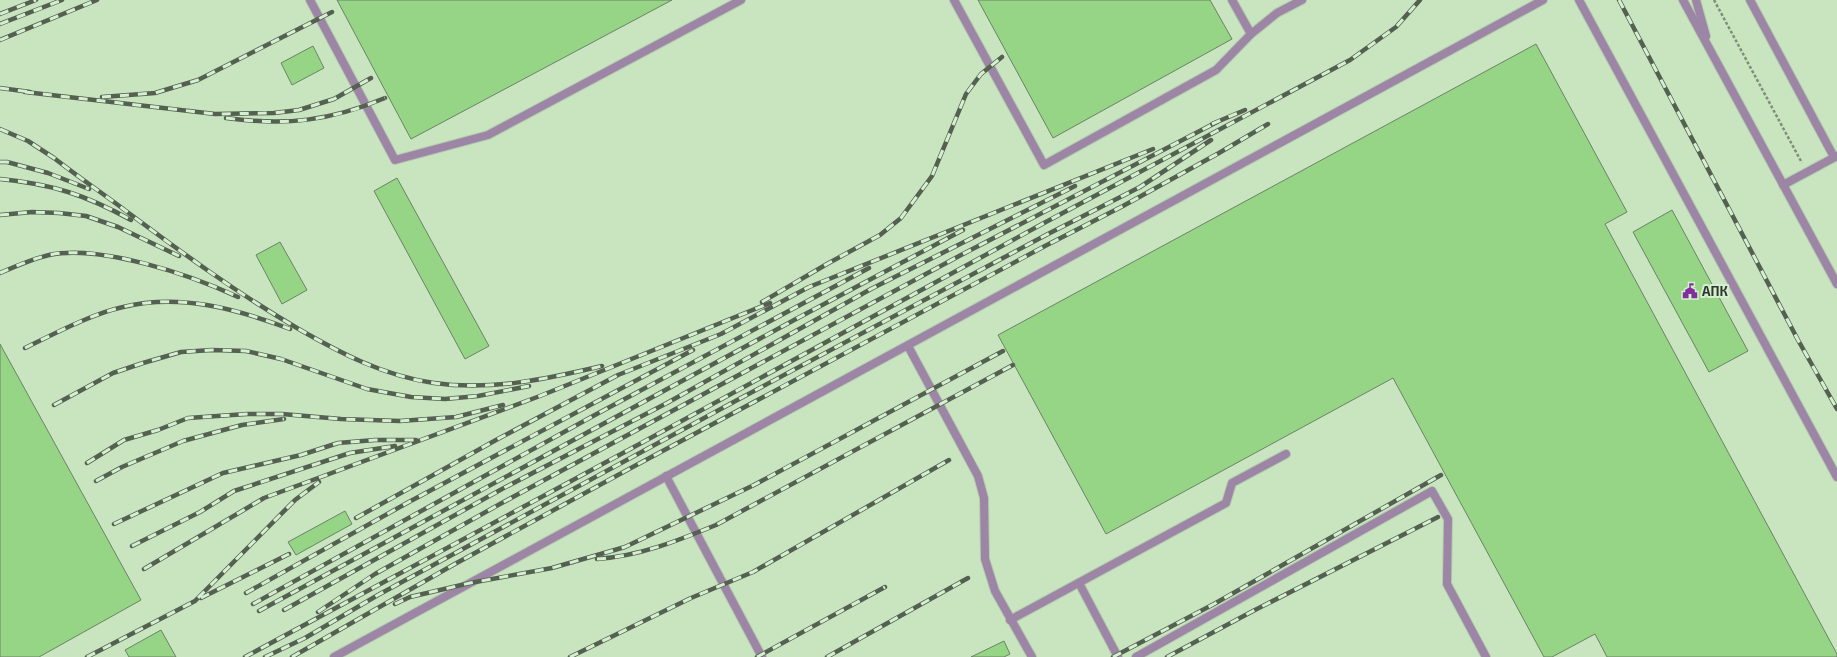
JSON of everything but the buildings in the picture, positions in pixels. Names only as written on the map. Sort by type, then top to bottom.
[{"type":"lane","points":[[310,0],[395,160],[488,135],[741,0]]},
{"type":"lane","points":[[954,0],[1044,165],[1216,70],[1251,34],[1277,13],[1302,0]]},
{"type":"lane","points":[[1232,0],[1251,34]]},
{"type":"lane","points":[[334,657],[1543,0]]},
{"type":"lane","points":[[1579,0],[1837,477]]},
{"type":"lane","points":[[1683,0],[1837,284]]},
{"type":"lane","points":[[1696,0],[1710,50]]},
{"type":"lane","points":[[1750,0],[1836,156],[1783,185]]},
{"type":"lane","points":[[908,346],[978,476],[984,498],[985,559],[995,591],[1032,657]]},
{"type":"lane","points":[[1010,620],[1079,584],[1226,503],[1232,484],[1286,454]]},
{"type":"lane","points":[[666,476],[762,657]]},
{"type":"lane","points":[[1136,657],[1432,491],[1448,519],[1447,584],[1486,657]]},
{"type":"lane","points":[[1079,584],[1118,657]]},
{"type":"path","points":[[1714,0],[1807,172]]},
{"type":"shaded area","points":[[0,0],[1837,0],[1837,657],[0,657]]},
{"type":"railway","points":[[0,14],[36,0]]},
{"type":"railway","points":[[0,24],[62,0]]},
{"type":"railway","points":[[0,40],[97,0]]},
{"type":"railway","points":[[245,657],[1044,223],[1350,60],[1396,27],[1420,0]]},
{"type":"railway","points":[[1619,0],[1798,340],[1837,409]]},
{"type":"railway","points":[[102,97],[155,93],[198,80],[332,12]]},
{"type":"railway","points":[[762,302],[880,235],[901,218],[932,176],[966,94],[981,74],[1002,57]]},
{"type":"railway","points":[[25,92],[215,114],[274,113],[299,110],[334,99],[371,78]]},
{"type":"railway","points":[[0,88],[30,92]]},
{"type":"railway","points":[[226,118],[268,121],[307,120],[345,112],[385,98]]},
{"type":"railway","points":[[1212,124],[1245,110]]},
{"type":"railway","points":[[318,612],[375,574],[500,504],[961,255],[1217,122]]},
{"type":"railway","points":[[292,657],[453,565],[1045,246],[1123,206],[1268,124]]},
{"type":"railway","points":[[0,129],[28,141],[54,158],[188,257],[253,301],[297,328],[346,355],[380,369],[416,380],[434,383],[477,386],[498,385],[540,379],[602,366]]},
{"type":"railway","points":[[265,657],[305,638],[378,595],[741,398],[1046,235],[1140,187],[1211,140]]},
{"type":"railway","points":[[356,518],[496,440],[618,375],[721,334],[809,287],[1153,149]]},
{"type":"railway","points":[[0,162],[7,162],[48,173],[89,189]]},
{"type":"railway","points":[[0,179],[36,184],[68,192],[115,211],[131,220]]},
{"type":"railway","points":[[284,610],[502,489],[667,403],[871,289],[1075,186]]},
{"type":"railway","points":[[0,215],[32,212],[86,216],[118,227],[179,256]]},
{"type":"railway","points":[[259,611],[796,319],[963,230]]},
{"type":"railway","points":[[0,273],[49,255],[70,253],[93,254],[119,258],[171,271],[238,297]]},
{"type":"railway","points":[[253,604],[593,416],[869,268]]},
{"type":"railway","points":[[25,348],[98,314],[144,303],[166,302],[208,305],[250,315],[290,329]]},
{"type":"railway","points":[[144,569],[264,498],[540,396],[770,303]]},
{"type":"railway","points":[[54,405],[113,373],[181,352],[212,350],[246,351],[281,359],[367,389],[411,397],[445,399],[478,396],[529,386]]},
{"type":"railway","points":[[246,593],[407,503],[693,350]]},
{"type":"railway","points":[[395,604],[410,597],[470,583],[552,568],[625,547],[754,485],[1003,351]]},
{"type":"railway","points":[[597,559],[628,555],[658,547],[716,525],[1013,365]]},
{"type":"railway","points":[[87,463],[124,440],[158,430],[188,418],[247,414],[282,414],[341,419],[400,421],[456,417],[503,405]]},
{"type":"railway","points":[[96,481],[122,467],[183,441],[242,425],[284,419]]},
{"type":"railway","points":[[114,524],[223,473],[301,455],[338,443],[375,440],[416,440]]},
{"type":"railway","points":[[132,546],[200,512],[234,491],[350,453],[395,446]]},
{"type":"railway","points":[[570,657],[691,598],[753,572],[949,460]]},
{"type":"railway","points":[[1113,657],[1214,604],[1441,475]]},
{"type":"railway","points":[[87,657],[195,601],[295,500],[319,482]]},
{"type":"railway","points":[[1167,657],[1253,611],[1438,517]]},
{"type":"railway","points":[[201,598],[289,554]]},
{"type":"railway","points":[[827,657],[968,578]]},
{"type":"railway","points":[[757,657],[885,587]]},
{"type":"place","name":"АПК","points":[[1690,291]]}]
